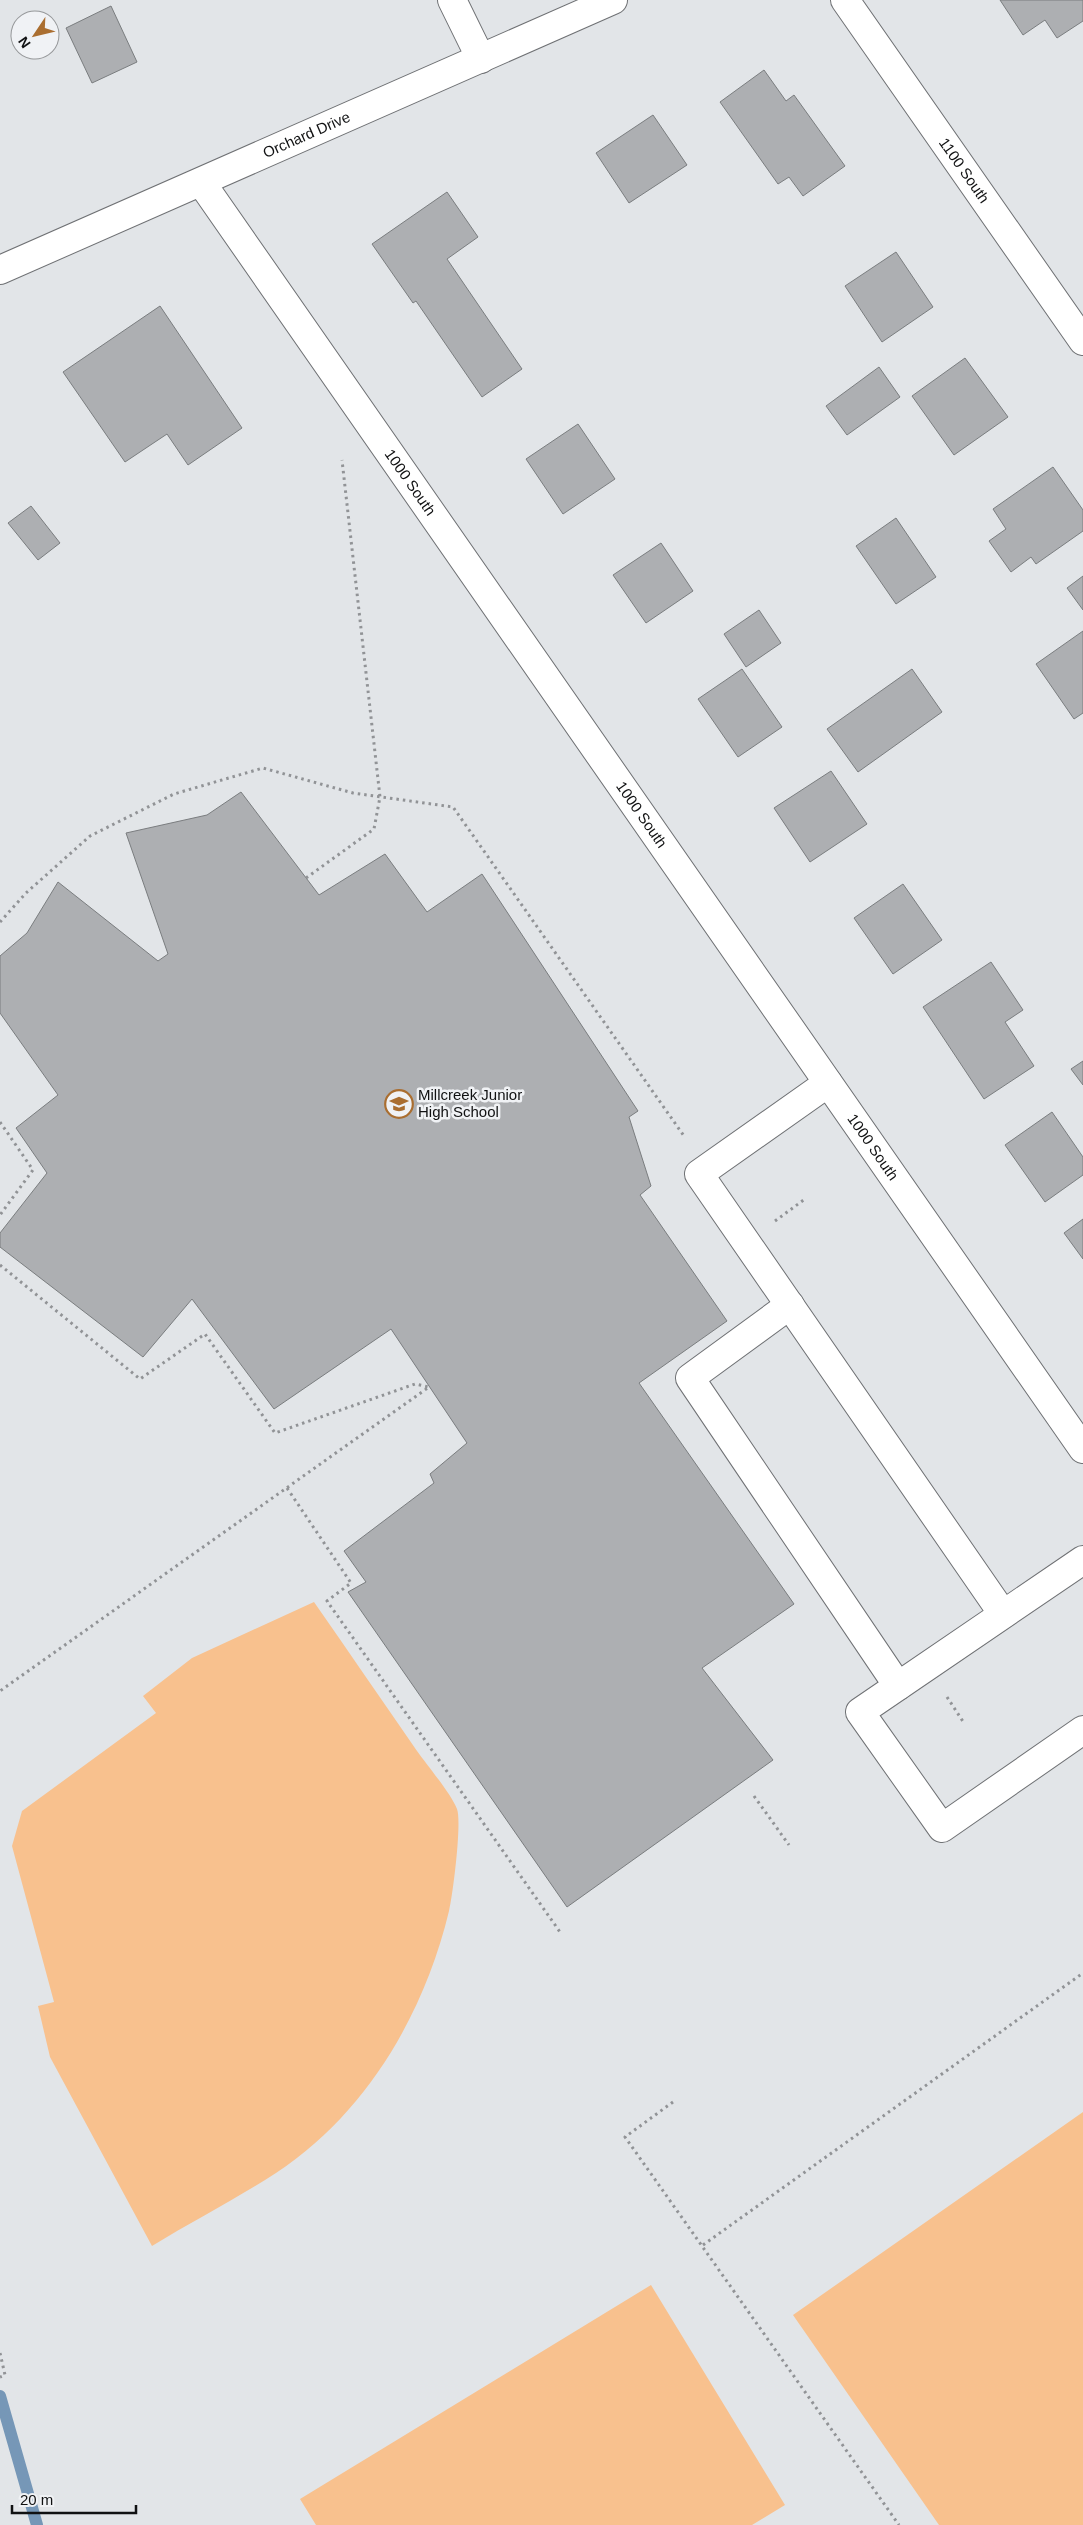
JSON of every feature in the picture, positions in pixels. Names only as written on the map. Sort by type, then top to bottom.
[{"type":"street","points":[[452,0],[481,58]]},
{"type":"street","name":"Orchard Drive","points":[[0,270],[613,0]]},
{"type":"street","name":"1100 South","points":[[845,0],[1083,341]]},
{"type":"street","name":"1000 South","points":[[201,182],[1083,1449]]},
{"type":"street","points":[[828,1083],[699,1174],[1003,1614]]},
{"type":"street","points":[[790,1305],[690,1378],[898,1686]]},
{"type":"street","points":[[1083,1560],[860,1712],[942,1828],[1083,1730]]},
{"type":"path","points":[[306,878],[374,829],[380,798],[342,460]]},
{"type":"path","points":[[0,922],[26,893],[90,836],[174,794],[264,768],[353,794],[452,807],[684,1136]]},
{"type":"path","points":[[0,1122],[33,1170],[0,1215]]},
{"type":"path","points":[[0,1265],[140,1379],[204,1334],[275,1433],[415,1384],[430,1387],[0,1691]]},
{"type":"path","points":[[287,1488],[351,1583],[327,1601],[560,1932]]},
{"type":"path","points":[[754,1796],[789,1845]]},
{"type":"path","points":[[703,2245],[1083,1973]]},
{"type":"path","points":[[673,2102],[624,2137],[703,2245],[899,2525]]},
{"type":"path","points":[[0,2353],[5,2375],[0,2377]]},
{"type":"shaded area","points":[[314,1602],[417,1751],[445,1788],[457,1809],[458,1843],[449,1911],[424,1987],[407,2023],[387,2058],[364,2091],[338,2121],[309,2149],[276,2173],[152,2246],[50,2057],[38,2006],[54,2002],[12,1846],[22,1811],[156,1713],[143,1696],[192,1658]]},
{"type":"shaded area","points":[[1083,2112],[1083,2525],[939,2525],[793,2315]]},
{"type":"shaded area","points":[[651,2285],[785,2505],[752,2525],[316,2525],[300,2499]]},
{"type":"building","points":[[1000,0],[1083,0],[1083,21],[1057,38],[1045,20],[1023,35]]},
{"type":"building","points":[[111,6],[137,62],[92,83],[66,28]]},
{"type":"building","points":[[764,70],[786,101],[794,95],[845,166],[803,196],[789,177],[778,184],[720,102]]},
{"type":"building","points":[[653,115],[687,165],[629,203],[596,153]]},
{"type":"building","points":[[447,192],[478,237],[447,259],[522,369],[482,397],[416,301],[413,303],[372,244]]},
{"type":"building","points":[[896,252],[933,307],[882,342],[845,286]]},
{"type":"building","points":[[160,306],[242,428],[188,465],[167,434],[125,462],[63,372]]},
{"type":"building","points":[[965,358],[1008,417],[954,455],[912,396]]},
{"type":"building","points":[[879,367],[900,397],[847,435],[826,406]]},
{"type":"building","points":[[578,424],[615,479],[563,514],[526,459]]},
{"type":"building","points":[[1053,467],[1083,510],[1083,531],[1036,564],[1031,557],[1011,572],[989,541],[1006,529],[993,509]]},
{"type":"building","points":[[31,506],[60,543],[38,560],[8,523]]},
{"type":"building","points":[[896,518],[936,577],[896,604],[856,546]]},
{"type":"building","points":[[661,543],[693,591],[646,623],[613,575]]},
{"type":"building","points":[[1083,576],[1083,610],[1067,588]]},
{"type":"building","points":[[759,610],[781,643],[746,667],[724,634]]},
{"type":"building","points":[[1083,631],[1083,713],[1074,719],[1036,664]]},
{"type":"building","points":[[742,669],[782,727],[738,757],[698,699]]},
{"type":"building","points":[[912,669],[942,712],[858,772],[827,729]]},
{"type":"building","points":[[831,771],[867,824],[810,862],[774,808]]},
{"type":"building","name":"Millcreek Junior High School","points":[[241,792],[319,895],[385,854],[427,912],[482,874],[638,1111],[629,1117],[651,1186],[640,1195],[727,1321],[639,1383],[794,1604],[702,1668],[773,1760],[567,1907],[348,1592],[366,1582],[344,1551],[434,1483],[430,1474],[467,1443],[391,1329],[274,1409],[192,1299],[143,1357],[0,1247],[0,1233],[47,1173],[16,1128],[58,1095],[0,1013],[0,956],[27,933],[58,882],[158,961],[168,954],[126,833],[207,815]]},
{"type":"building","points":[[903,884],[942,940],[893,974],[854,918]]},
{"type":"building","points":[[991,962],[1023,1010],[1005,1022],[1034,1066],[984,1099],[923,1007]]},
{"type":"building","points":[[1083,1061],[1083,1085],[1071,1069]]},
{"type":"building","points":[[1052,1112],[1083,1157],[1083,1175],[1045,1202],[1005,1145]]},
{"type":"building","points":[[1083,1219],[1083,1259],[1064,1233]]},
{"type":"waterway","points":[[0,2396],[37,2525]]},
{"type":"place","name":"Millcreek Junior High School","points":[[399,1104]]}]
